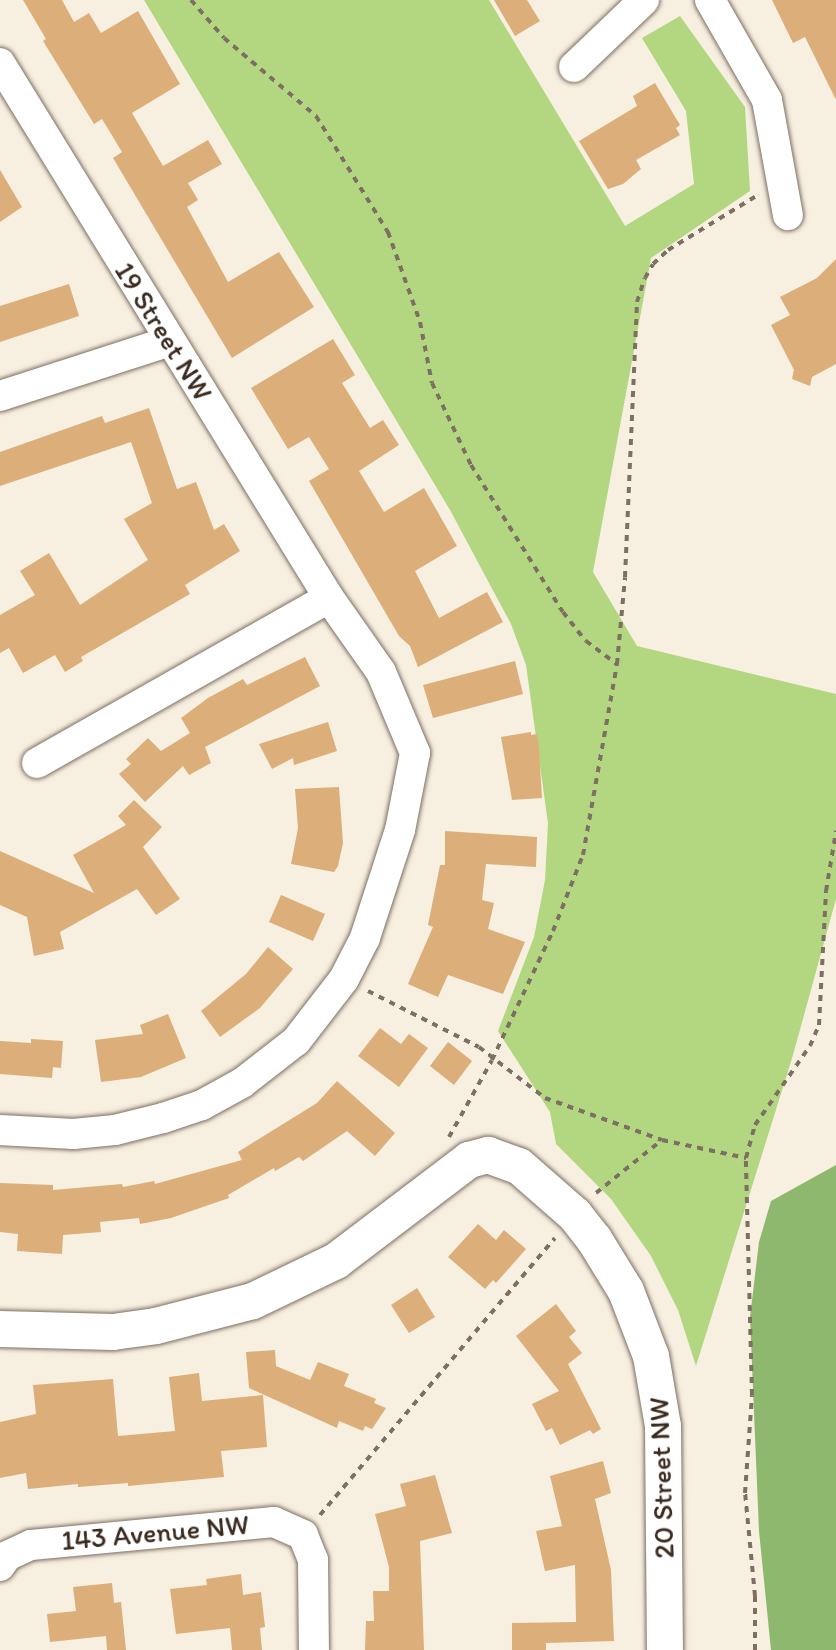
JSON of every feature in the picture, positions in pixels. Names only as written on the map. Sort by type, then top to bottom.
[{"type":"street","points":[[574,67],[644,0]]},
{"type":"street","points":[[710,0],[767,100],[788,215]]},
{"type":"street","name":"19 Street NW","points":[[0,63],[329,598],[381,672],[415,753],[395,845],[365,938],[344,979],[296,1041],[271,1063],[202,1105],[115,1130],[73,1134],[0,1130]]},
{"type":"street","points":[[0,396],[170,341]]},
{"type":"street","points":[[37,763],[329,598]]},
{"type":"street","name":"20 Street NW","points":[[469,1160],[488,1155],[519,1166],[575,1215],[626,1291],[640,1323],[659,1390],[663,1426],[665,1650]]},
{"type":"street","points":[[0,1329],[68,1334],[113,1332],[156,1326],[253,1301],[336,1261],[469,1160]]},
{"type":"street","name":"143 Avenue NW","points":[[4,1561],[45,1542],[260,1522],[274,1522],[303,1535]]},
{"type":"street","points":[[303,1535],[313,1560],[314,1650]]},
{"type":"path","points":[[191,0],[224,38],[316,116],[388,232],[420,322],[432,383],[471,465],[563,612],[586,641],[617,664]]},
{"type":"path","points":[[469,1160],[449,1138],[492,1060],[553,931],[583,855],[617,664],[625,577],[637,302],[645,278],[668,250],[783,181]]},
{"type":"path","points":[[755,1650],[755,1596],[745,1493],[752,1395],[746,1158],[755,1125],[810,1046],[819,1025],[826,891],[836,831]]},
{"type":"path","points":[[344,979],[479,1047],[545,1098],[662,1140],[746,1158]]},
{"type":"path","points":[[303,1535],[575,1215],[599,1189],[662,1140]]},
{"type":"green space","points":[[144,0],[489,0],[625,226],[694,184],[686,111],[642,38],[680,16],[745,107],[750,191],[651,258],[593,572],[637,646],[836,694],[836,899],[793,1055],[696,1366],[678,1310],[651,1256],[611,1199],[556,1144],[550,1112],[498,1031],[534,937],[545,880],[548,823],[526,665],[511,624],[450,510]]},
{"type":"green space","points":[[836,1165],[836,1650],[771,1650],[759,1531],[750,1317],[759,1242],[771,1201]]},
{"type":"building","points":[[23,0],[62,0],[74,22],[89,13],[101,33],[138,11],[180,84],[132,113],[163,166],[208,140],[222,164],[188,183],[198,200],[187,207],[228,282],[279,252],[314,307],[232,358],[113,158],[122,152],[102,119],[94,124],[43,41],[46,39]]},
{"type":"building","points":[[494,0],[527,0],[540,21],[515,36]]},
{"type":"building","points":[[772,0],[836,0],[836,100],[805,37],[793,43]]},
{"type":"building","points":[[655,83],[680,125],[676,128],[680,135],[636,160],[641,169],[623,184],[608,189],[579,141],[637,106],[633,96]]},
{"type":"building","points":[[0,170],[22,207],[0,222]]},
{"type":"building","points":[[836,259],[836,364],[812,377],[810,386],[792,379],[794,370],[771,325],[790,315],[780,297],[817,278]]},
{"type":"building","points":[[69,284],[79,316],[0,342],[0,306]]},
{"type":"building","points":[[333,339],[355,375],[342,383],[370,428],[383,420],[399,445],[359,471],[384,512],[424,488],[457,546],[415,571],[439,618],[487,592],[503,622],[418,667],[410,646],[399,636],[309,481],[329,469],[309,437],[288,449],[251,388]]},
{"type":"building","points":[[149,408],[177,489],[196,482],[214,530],[224,524],[240,551],[185,585],[190,594],[81,657],[83,661],[65,672],[55,655],[23,673],[9,648],[0,653],[0,615],[35,595],[20,571],[49,553],[80,605],[148,560],[124,519],[152,503],[131,442],[0,486],[0,452],[102,416],[105,423]]},
{"type":"building","points":[[305,657],[320,686],[205,747],[211,763],[189,775],[183,766],[145,802],[119,774],[131,764],[126,759],[148,738],[161,751],[190,733],[181,718],[208,698],[243,679],[247,685]]},
{"type":"building","points":[[515,661],[523,694],[433,718],[423,685]]},
{"type":"building","points":[[328,722],[337,751],[294,765],[293,758],[272,769],[259,744]]},
{"type":"building","points":[[531,732],[531,735],[537,734],[542,798],[512,800],[501,737]]},
{"type":"building","points":[[339,787],[343,843],[338,866],[334,872],[291,864],[298,828],[295,789]]},
{"type":"building","points":[[134,800],[162,827],[143,847],[180,899],[156,915],[137,889],[60,932],[64,949],[34,956],[27,917],[0,905],[0,851],[94,893],[73,855],[126,825],[118,816]]},
{"type":"building","points":[[445,831],[537,837],[536,867],[486,864],[482,900],[494,903],[488,929],[525,942],[503,994],[448,975],[438,997],[408,984],[433,927],[428,925],[440,865],[445,865]]},
{"type":"building","points":[[281,895],[325,914],[313,941],[269,922]]},
{"type":"building","points":[[268,947],[293,969],[260,1008],[220,1037],[201,1011],[246,974]]},
{"type":"building","points":[[168,1014],[186,1058],[141,1077],[101,1082],[95,1040],[143,1034],[140,1025]]},
{"type":"building","points":[[380,1028],[401,1044],[409,1034],[428,1048],[399,1087],[358,1056]]},
{"type":"building","points":[[31,1039],[63,1041],[61,1068],[53,1067],[52,1078],[0,1074],[0,1041],[31,1043]]},
{"type":"building","points":[[448,1042],[472,1061],[454,1085],[430,1066]]},
{"type":"building","points":[[337,1081],[395,1133],[375,1156],[347,1131],[303,1161],[299,1157],[275,1171],[274,1168],[228,1195],[229,1198],[171,1218],[140,1224],[139,1218],[100,1222],[101,1232],[63,1235],[62,1254],[17,1251],[18,1234],[0,1232],[0,1183],[53,1185],[53,1190],[122,1184],[123,1187],[154,1181],[155,1184],[242,1160],[238,1152],[317,1103]]},
{"type":"building","points":[[478,1224],[496,1240],[504,1230],[526,1249],[496,1283],[493,1280],[485,1289],[448,1257]]},
{"type":"building","points":[[417,1288],[435,1317],[409,1333],[391,1305]]},
{"type":"building","points":[[556,1304],[576,1331],[569,1337],[582,1353],[568,1364],[601,1429],[593,1434],[590,1430],[560,1445],[552,1428],[546,1431],[532,1404],[559,1391],[516,1336]]},
{"type":"building","points":[[275,1350],[276,1366],[310,1380],[318,1362],[349,1374],[344,1386],[376,1399],[374,1403],[386,1408],[372,1429],[365,1426],[363,1431],[339,1421],[337,1428],[249,1388],[246,1352]]},
{"type":"building","points":[[199,1373],[202,1401],[263,1395],[267,1447],[221,1451],[224,1477],[128,1486],[128,1483],[78,1487],[78,1484],[28,1489],[26,1473],[0,1478],[0,1422],[36,1414],[33,1385],[113,1379],[118,1436],[175,1431],[169,1377]]},
{"type":"building","points":[[603,1461],[611,1493],[595,1499],[611,1570],[614,1641],[546,1643],[546,1650],[512,1650],[512,1623],[576,1622],[575,1565],[545,1571],[536,1531],[562,1526],[550,1476]]},
{"type":"building","points":[[435,1475],[452,1533],[420,1541],[424,1650],[365,1650],[366,1621],[374,1621],[373,1591],[389,1591],[389,1567],[375,1514],[406,1506],[400,1484]]},
{"type":"building","points":[[241,1574],[243,1595],[261,1592],[265,1627],[260,1628],[262,1650],[232,1650],[230,1628],[176,1634],[170,1589],[207,1585],[206,1579]]},
{"type":"building","points":[[112,1583],[114,1603],[121,1602],[126,1650],[107,1650],[106,1636],[50,1642],[47,1614],[76,1611],[73,1587]]}]
